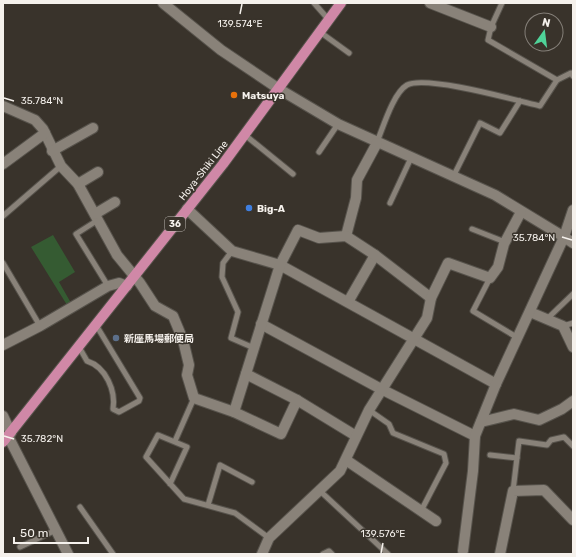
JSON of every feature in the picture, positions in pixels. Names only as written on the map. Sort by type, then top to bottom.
[{"type":"main road","name":"Hoya-Shiki Line","points":[[7,437],[245,135],[341,3]]},
{"type":"street","points":[[163,3],[221,50],[279,89],[338,124],[494,195],[569,240]]},
{"type":"street","points":[[430,3],[491,27]]},
{"type":"street","points":[[3,106],[35,120],[45,133],[61,166],[78,184],[117,255],[155,306],[173,316],[183,340],[189,365],[187,375],[194,398],[234,412],[281,434],[297,400]]},
{"type":"street","points":[[52,150],[93,128]]},
{"type":"street","points":[[3,164],[45,133]]},
{"type":"street","points":[[346,236],[356,198],[357,180],[377,143]]},
{"type":"street","points":[[78,184],[98,172]]},
{"type":"street","points":[[96,217],[115,202]]},
{"type":"street","points":[[187,209],[232,251],[280,265],[496,384]]},
{"type":"street","points":[[463,553],[473,471],[475,436],[482,422],[496,384],[530,312],[569,240],[573,210]]},
{"type":"street","points":[[262,554],[269,538],[340,471],[369,410],[427,318],[431,298],[448,263],[490,278],[498,267],[505,242],[521,212]]},
{"type":"street","points":[[234,412],[280,265],[298,230],[319,238],[346,236],[375,255],[431,298]]},
{"type":"street","points":[[348,302],[375,255]]},
{"type":"street","points":[[3,345],[40,326],[108,286],[119,283],[127,286]]},
{"type":"street","points":[[530,312],[563,326],[573,347]]},
{"type":"street","points":[[261,324],[381,390],[475,436]]},
{"type":"street","points":[[246,374],[297,400],[356,436]]},
{"type":"street","points":[[482,422],[514,414],[539,420],[573,402]]},
{"type":"street","points":[[3,416],[7,437],[68,554]]},
{"type":"street","points":[[346,460],[436,521]]},
{"type":"street","points":[[500,554],[513,492],[544,490],[573,520]]},
{"type":"lane","points":[[314,3],[329,20]]},
{"type":"lane","points":[[502,3],[491,27],[488,40],[557,80]]},
{"type":"lane","points":[[320,32],[348,53]]},
{"type":"lane","points":[[377,143],[393,103],[407,85],[419,82],[471,89],[540,106],[557,80],[572,73]]},
{"type":"lane","points":[[453,177],[480,123],[500,133],[520,101]]},
{"type":"lane","points":[[319,152],[338,124]]},
{"type":"lane","points":[[245,135],[292,174]]},
{"type":"lane","points":[[390,202],[410,158]]},
{"type":"lane","points":[[3,216],[61,166]]},
{"type":"lane","points":[[96,217],[76,234],[108,286]]},
{"type":"lane","points":[[472,230],[505,242]]},
{"type":"lane","points":[[232,251],[223,263],[222,277],[238,312],[231,338],[254,348]]},
{"type":"lane","points":[[3,263],[40,326]]},
{"type":"lane","points":[[490,278],[473,311],[518,338]]},
{"type":"lane","points":[[547,319],[573,294]]},
{"type":"lane","points":[[563,326],[573,323]]},
{"type":"lane","points":[[79,347],[87,362],[95,364],[102,370],[115,398],[113,409],[119,412],[139,401],[140,398],[96,325]]},
{"type":"lane","points":[[175,441],[194,398]]},
{"type":"lane","points":[[369,410],[389,424],[393,433],[444,454],[446,464],[421,511]]},
{"type":"lane","points":[[170,484],[188,447],[158,435],[146,457],[170,484],[184,499],[234,513],[269,538]]},
{"type":"lane","points":[[513,492],[519,441],[547,445],[551,440],[564,437],[573,446]]},
{"type":"lane","points":[[490,455],[517,458]]},
{"type":"lane","points":[[208,505],[220,465],[252,482]]},
{"type":"lane","points":[[319,490],[388,554]]},
{"type":"lane","points":[[80,507],[113,554]]},
{"type":"lane","points":[[20,547],[56,530]]},
{"type":"lane","points":[[324,554],[330,551],[332,554]]},
{"type":"green space","points":[[53,235],[75,272],[59,282],[71,303],[67,305],[31,247]]},
{"type":"place","name":"Matsuya","points":[[234,95]]},
{"type":"place","name":"Big-A","points":[[249,208]]},
{"type":"place","name":"新座馬場郵便局","points":[[116,338]]}]
